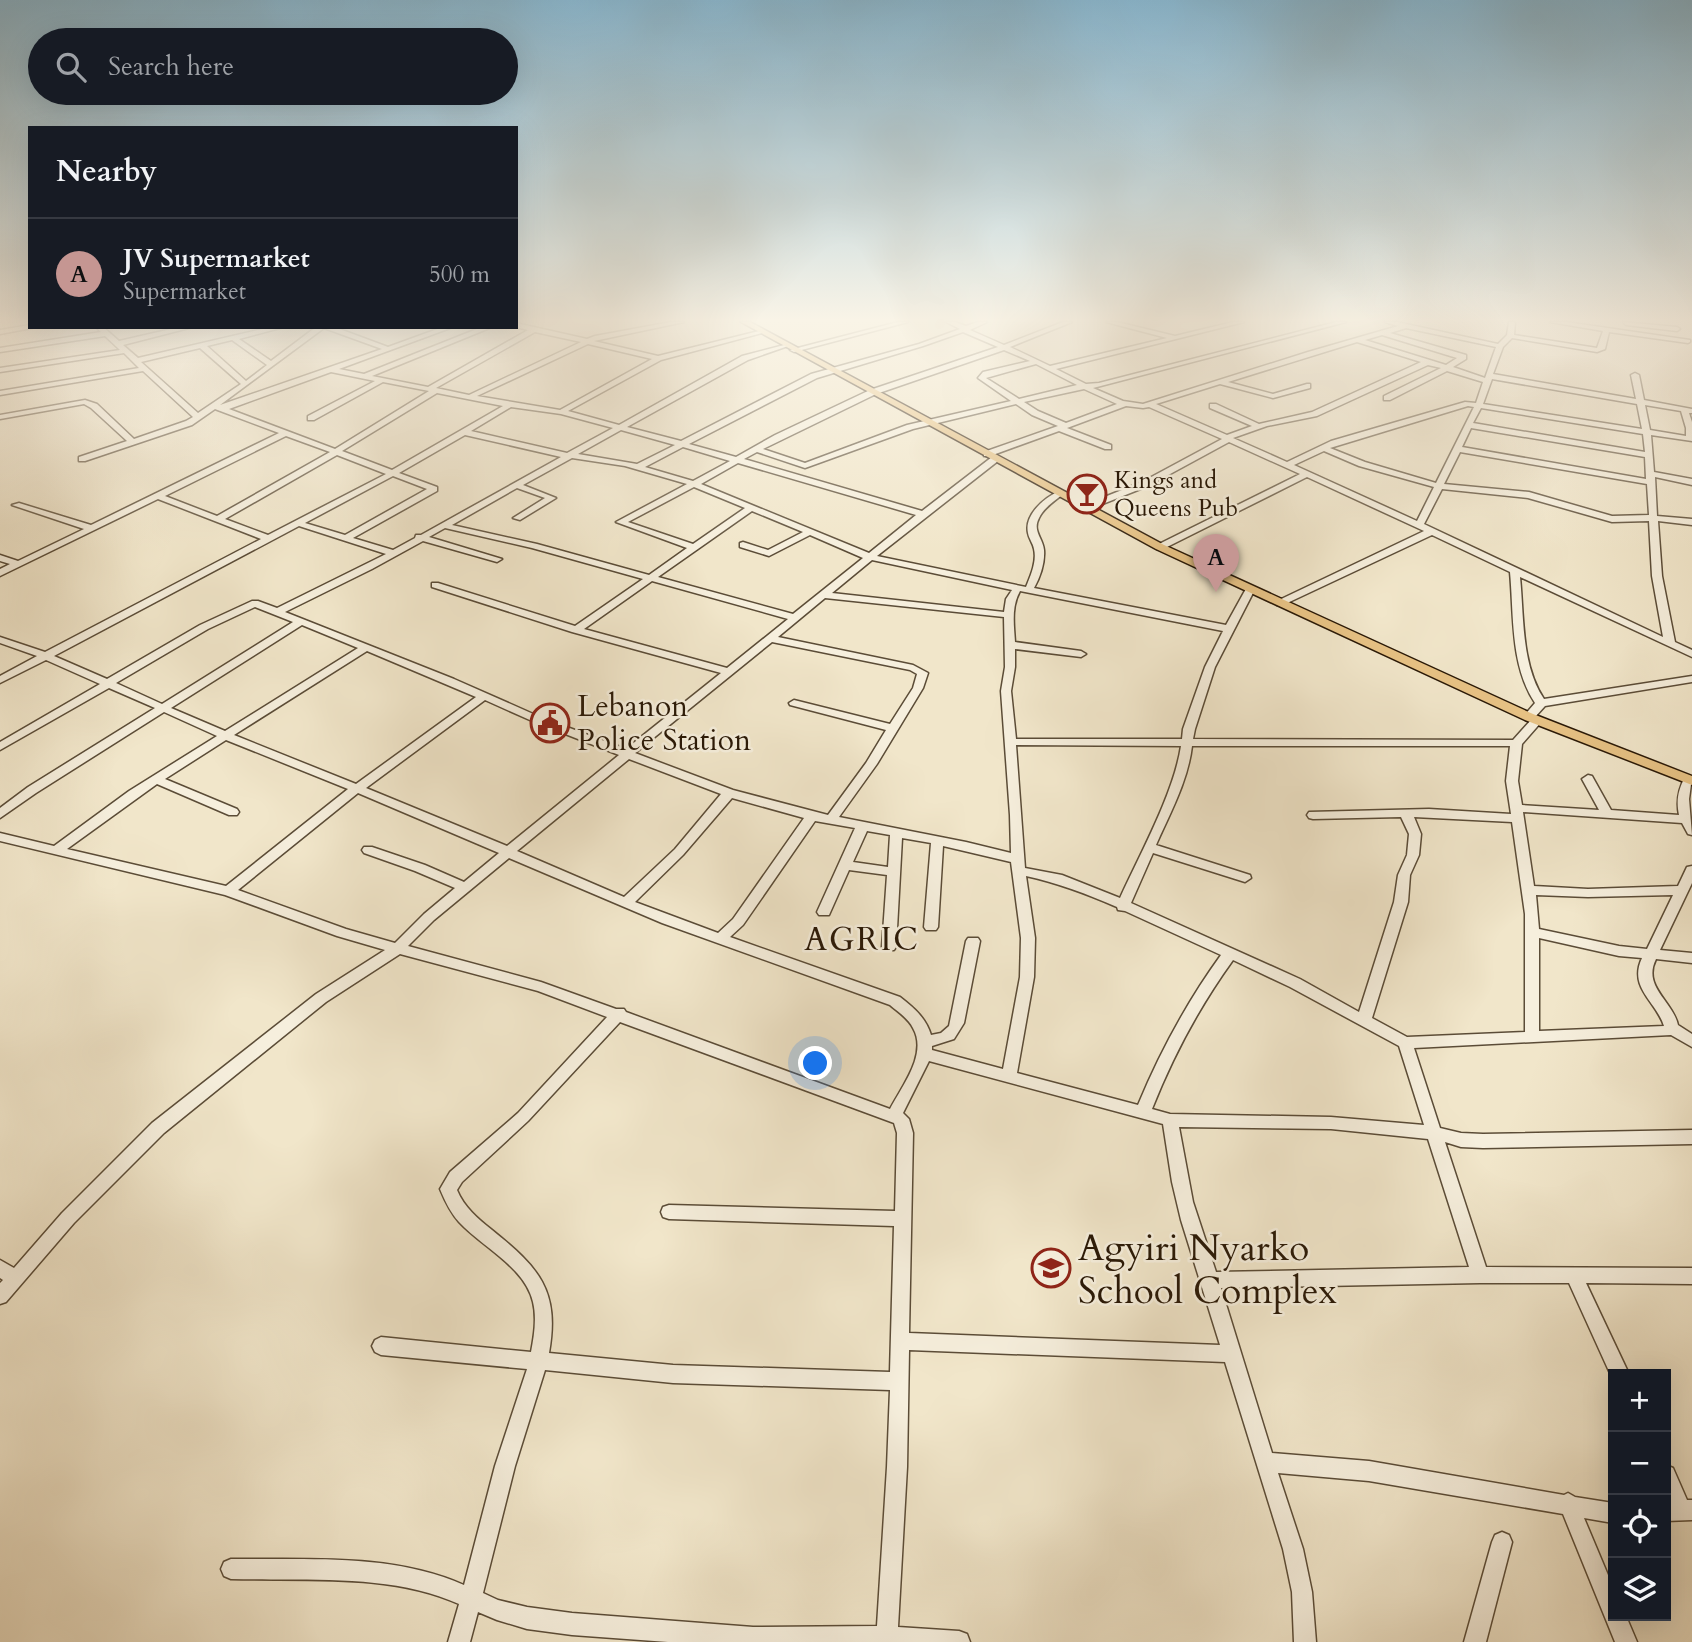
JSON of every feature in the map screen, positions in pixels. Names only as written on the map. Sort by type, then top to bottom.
[{"type":"main road","points":[[885,399],[1160,547],[1533,718],[1691,781]]},
{"type":"street","points":[[177,399],[198,417]]},
{"type":"street","points":[[218,407],[228,399]]},
{"type":"street","points":[[82,459],[131,441],[172,430],[218,407],[244,399]]},
{"type":"street","points":[[311,418],[347,399]]},
{"type":"street","points":[[218,519],[337,450],[418,399]]},
{"type":"street","points":[[478,399],[561,412],[923,513]]},
{"type":"street","points":[[561,412],[585,399]]},
{"type":"street","points":[[277,612],[393,553],[674,399]]},
{"type":"street","points":[[638,467],[765,399]]},
{"type":"street","points":[[693,547],[620,522],[756,449],[859,399]]},
{"type":"street","points":[[1014,399],[1048,420],[1108,447]]},
{"type":"street","points":[[805,466],[876,437],[1033,399]]},
{"type":"street","points":[[1110,399],[1123,405]]},
{"type":"street","points":[[0,1296],[68,1218],[158,1128],[321,998],[398,948],[464,887],[991,456],[1123,405],[1149,404],[1167,399]]},
{"type":"street","points":[[1085,508],[1145,484],[1228,439],[1258,426],[1314,414],[1347,399]]},
{"type":"street","points":[[1419,526],[1481,399]]},
{"type":"street","points":[[1287,464],[1324,448],[1462,405],[1479,404],[1691,439],[1688,411],[1613,399]]},
{"type":"street","points":[[1640,399],[1649,455],[1657,576],[1670,644]]},
{"type":"street","points":[[0,416],[85,402],[94,406],[131,441]]},
{"type":"street","points":[[1149,404],[1287,464],[1692,654]]},
{"type":"street","points":[[0,680],[395,472],[510,405]]},
{"type":"street","points":[[1213,406],[1258,426]]},
{"type":"street","points":[[218,407],[284,434],[337,450],[431,486],[433,491],[346,538]]},
{"type":"street","points":[[1469,425],[1649,455]]},
{"type":"street","points":[[464,432],[569,456],[638,467],[694,484],[870,557],[1023,590],[1229,629]]},
{"type":"street","points":[[0,573],[284,434]]},
{"type":"street","points":[[1324,448],[1362,464],[1438,486],[1529,495],[1612,519],[1653,518],[1692,522]]},
{"type":"street","points":[[756,449],[805,466],[823,478],[828,485]]},
{"type":"street","points":[[1457,449],[1692,482]]},
{"type":"street","points":[[1160,547],[1307,474]]},
{"type":"street","points":[[515,485],[552,498],[517,518]]},
{"type":"street","points":[[1009,1076],[1027,977],[1028,938],[1018,865],[1006,691],[1010,645],[1009,615],[1011,599],[1034,580],[1040,551],[1033,530],[1035,516],[1040,508],[1059,494]]},
{"type":"street","points":[[156,495],[269,539]]},
{"type":"street","points":[[16,505],[91,528]]},
{"type":"street","points":[[576,630],[752,507]]},
{"type":"street","points":[[297,523],[393,553]]},
{"type":"street","points":[[442,524],[534,546],[796,618]]},
{"type":"street","points":[[1280,603],[1432,531]]},
{"type":"street","points":[[743,545],[774,552],[808,533]]},
{"type":"street","points":[[419,537],[497,559]]},
{"type":"street","points":[[0,558],[19,564]]},
{"type":"street","points":[[1515,570],[1528,678],[1541,703]]},
{"type":"street","points":[[435,585],[576,630],[729,672]]},
{"type":"street","points":[[1123,907],[1173,793],[1210,667],[1250,589]]},
{"type":"street","points":[[824,595],[1009,615]]},
{"type":"street","points":[[0,747],[248,604],[261,605],[625,755],[729,793],[812,816],[937,842],[1075,884],[1295,984],[1405,1043],[1667,1031],[1671,1028]]},
{"type":"street","points":[[0,814],[32,790],[300,622]]},
{"type":"street","points":[[770,638],[920,670],[923,676],[918,688],[831,820]]},
{"type":"street","points":[[0,640],[44,656],[226,736],[626,903],[895,1001],[910,1011],[920,1023],[926,1048]]},
{"type":"street","points":[[1010,645],[1081,654]]},
{"type":"street","points":[[57,850],[158,780],[365,648]]},
{"type":"street","points":[[1541,703],[1692,678]]},
{"type":"street","points":[[228,891],[288,841],[484,696]]},
{"type":"street","points":[[794,703],[892,728]]},
{"type":"street","points":[[1532,1036],[1530,890],[1515,813],[1512,781],[1516,743],[1541,703]]},
{"type":"street","points":[[1010,742],[1516,743]]},
{"type":"street","points":[[1588,779],[1608,815]]},
{"type":"street","points":[[158,780],[233,812]]},
{"type":"street","points":[[1691,781],[1683,792],[1682,802],[1692,831]]},
{"type":"street","points":[[626,903],[679,852],[729,793]]},
{"type":"street","points":[[1313,815],[1515,813],[1686,819]]},
{"type":"street","points":[[1364,1020],[1401,902],[1404,875],[1415,844],[1413,826],[1406,814]]},
{"type":"street","points":[[720,939],[738,922],[812,816]]},
{"type":"street","points":[[824,912],[862,827]]},
{"type":"street","points":[[889,947],[896,833]]},
{"type":"street","points":[[0,837],[228,891],[342,933],[541,987],[895,1114],[901,1119],[905,1133],[900,1381],[887,1639]]},
{"type":"street","points":[[931,927],[937,842]]},
{"type":"street","points":[[1151,848],[1245,878]]},
{"type":"street","points":[[368,850],[464,887]]},
{"type":"street","points":[[845,865],[894,872]]},
{"type":"street","points":[[1671,1028],[1671,1022],[1646,985],[1644,976],[1648,955],[1692,870]]},
{"type":"street","points":[[1530,890],[1588,893],[1682,890]]},
{"type":"street","points":[[1532,932],[1597,947],[1692,958]]},
{"type":"street","points":[[895,1114],[926,1048],[953,1034],[973,941]]},
{"type":"street","points":[[1142,1114],[1172,1044],[1208,982],[1229,955]]},
{"type":"street","points":[[459,1642],[505,1466],[529,1396],[543,1329],[542,1301],[532,1280],[506,1250],[452,1203],[448,1189],[456,1177],[523,1117],[619,1013]]},
{"type":"street","points":[[1671,1028],[1692,1041]]},
{"type":"street","points":[[1405,1043],[1480,1275]]},
{"type":"street","points":[[926,1048],[1009,1076],[1170,1120],[1331,1123],[1435,1133],[1461,1140],[1483,1141],[1692,1138]]},
{"type":"street","points":[[1170,1120],[1181,1193],[1191,1232],[1210,1280],[1293,1549],[1302,1592],[1305,1642]]},
{"type":"street","points":[[669,1212],[903,1219]]},
{"type":"street","points":[[0,1268],[15,1279]]},
{"type":"street","points":[[1210,1280],[1480,1275],[1692,1276]]},
{"type":"street","points":[[1574,1276],[1618,1369]]},
{"type":"street","points":[[900,1341],[1231,1354]]},
{"type":"street","points":[[381,1346],[537,1363],[697,1375],[900,1381]]},
{"type":"street","points":[[1265,1462],[1369,1471],[1608,1512]]},
{"type":"street","points":[[1671,1488],[1680,1510]]},
{"type":"street","points":[[1568,1503],[1608,1599]]},
{"type":"street","points":[[1475,1642],[1502,1542]]},
{"type":"street","points":[[232,1569],[372,1572],[410,1577],[517,1616],[572,1624],[753,1638],[959,1642]]},
{"type":"street","points":[[1617,1621],[1626,1642]]},
{"type":"place","name":"Kings and Queens Pub","points":[[1087,494]]},
{"type":"place","name":"JV Supermarket","points":[[1216,592]]},
{"type":"place","name":"Lebanon Police Station","points":[[550,723]]},
{"type":"place","name":"Agyiri Nyarko School Complex","points":[[1051,1268]]},
{"type":"district","name":"AGRIC","points":[[862,939]]}]
